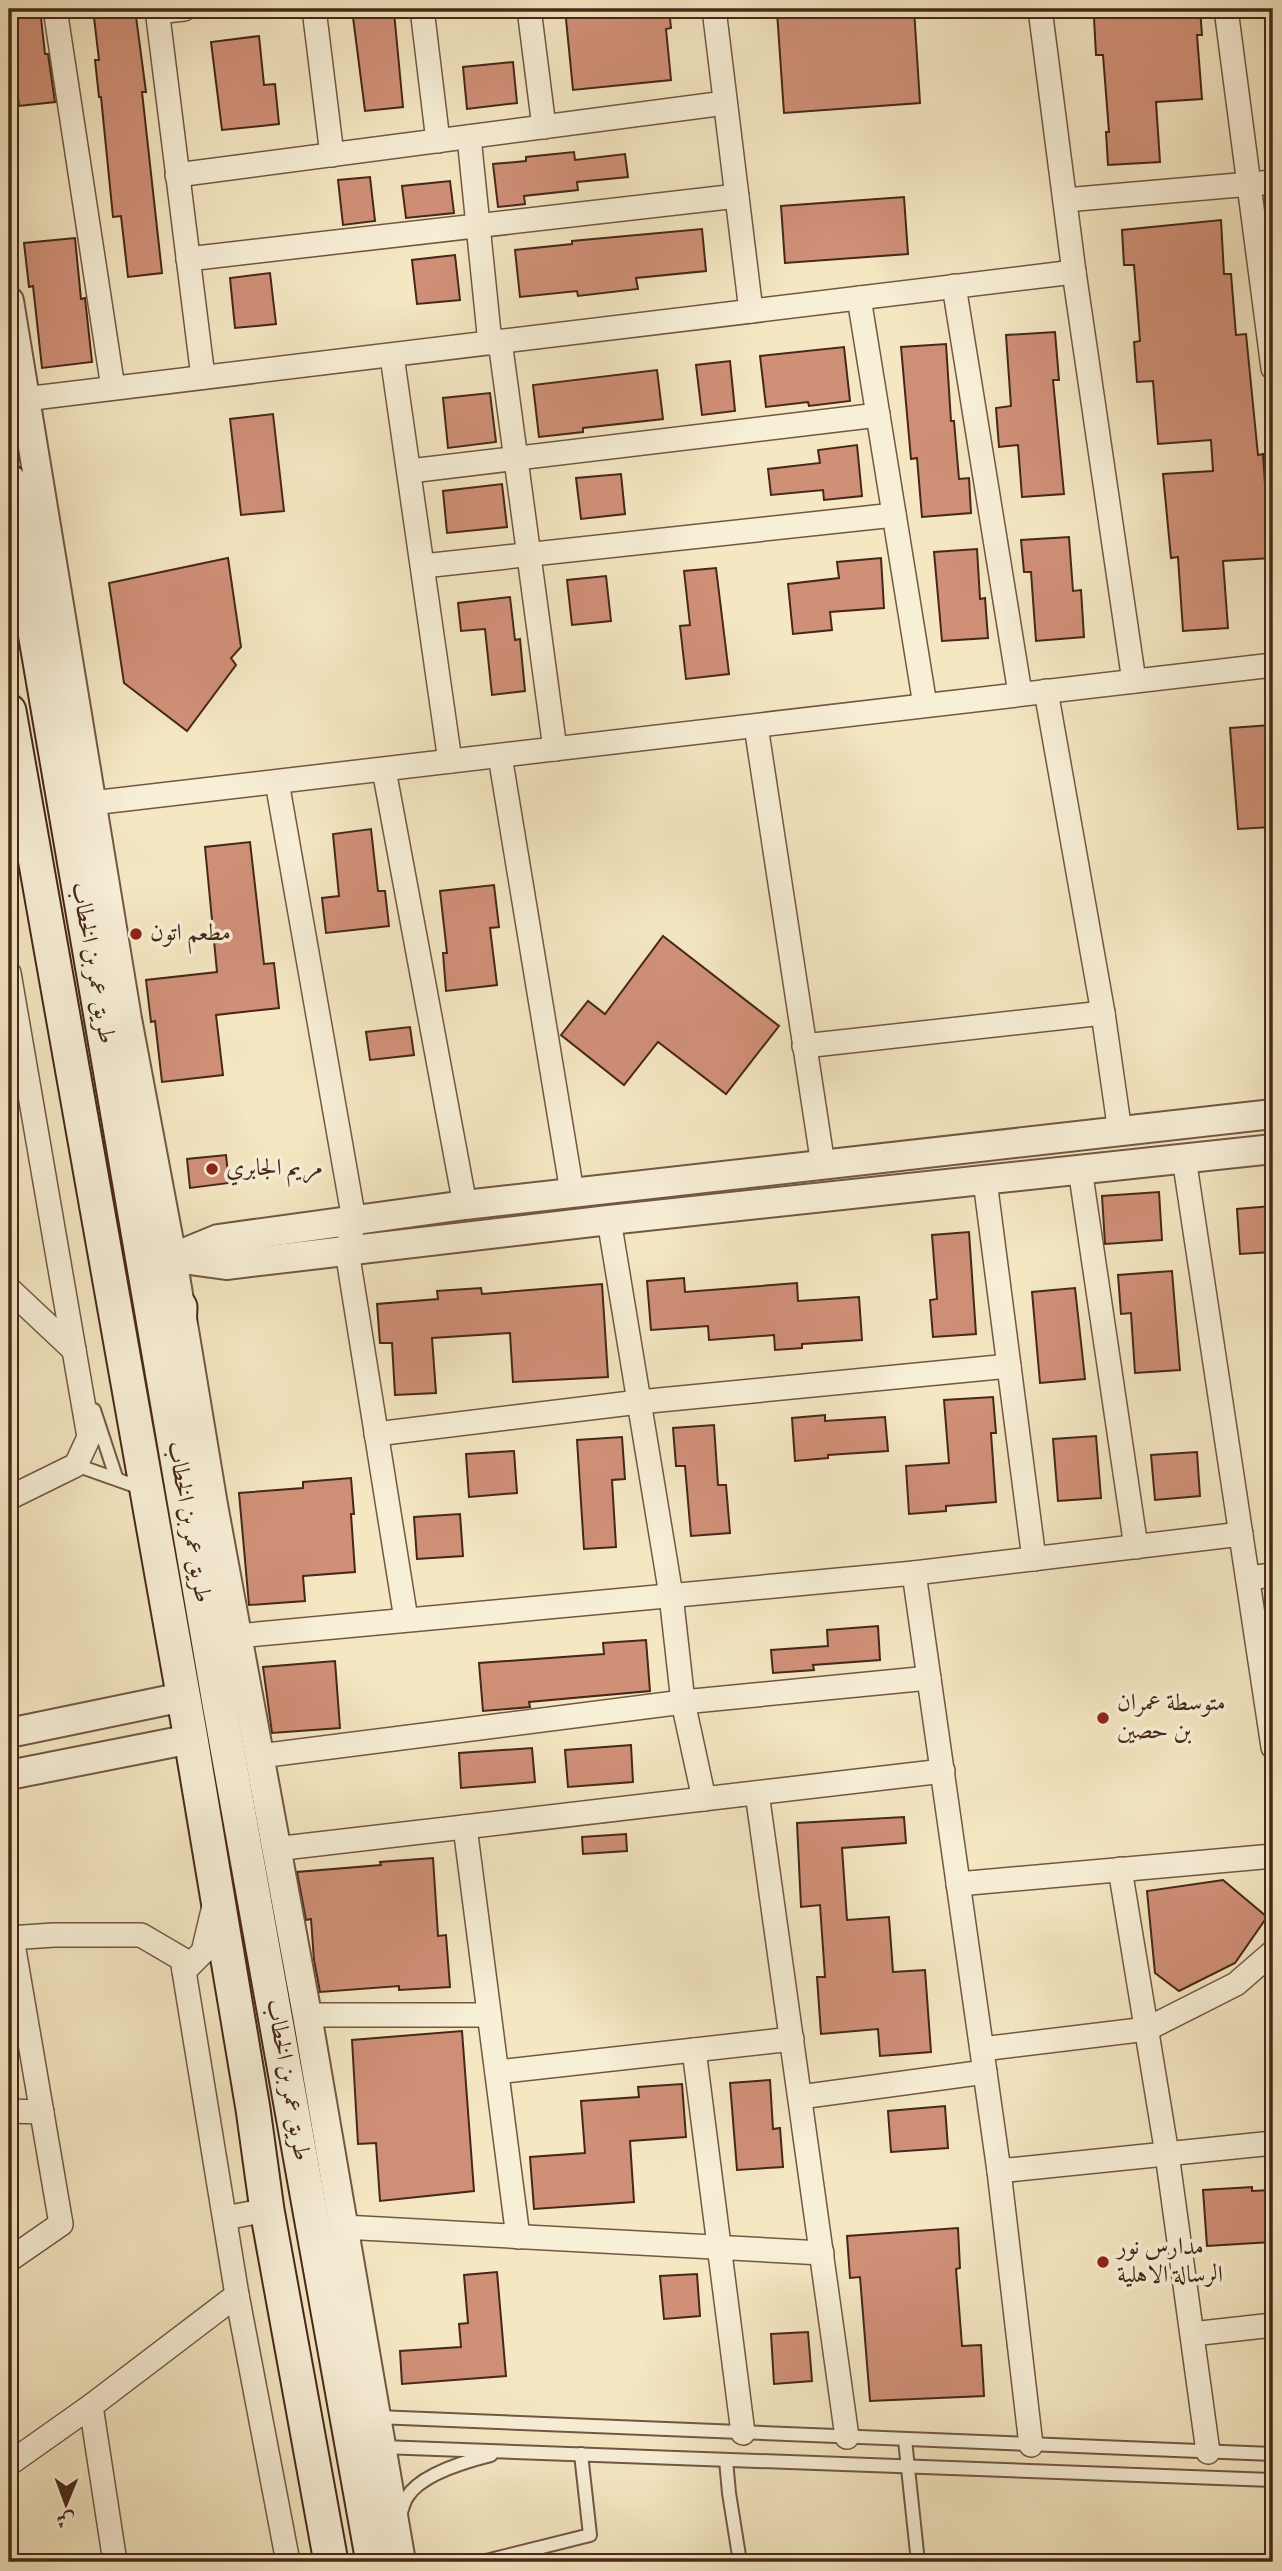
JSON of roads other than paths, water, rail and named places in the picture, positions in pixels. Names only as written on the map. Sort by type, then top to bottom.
[{"type":"main road","name":"طريق عمر بن الخطاب","points":[[9,481],[174,1441],[373,2562]]},
{"type":"main road","name":"طريق عمر بن الخطاب","points":[[9,711],[131,1483],[191,1739],[253,2109],[267,2210],[331,2562]]},
{"type":"main road","points":[[174,1441],[180,1307]]},
{"type":"street","points":[[55,9],[113,388]]},
{"type":"street","points":[[184,9],[157,11],[203,377]]},
{"type":"street","points":[[314,9],[332,155]]},
{"type":"street","points":[[422,9],[438,141]]},
{"type":"street","points":[[529,9],[544,127]]},
{"type":"street","points":[[713,9],[751,311]]},
{"type":"street","points":[[1040,9],[1074,272],[1134,681]]},
{"type":"street","points":[[1226,9],[1273,369]]},
{"type":"street","points":[[177,175],[725,103]]},
{"type":"street","points":[[470,137],[478,226],[495,342],[517,460],[555,749]]},
{"type":"street","points":[[1065,200],[1273,182]]},
{"type":"street","points":[[188,259],[737,196]]},
{"type":"street","points":[[25,399],[1074,272]]},
{"type":"street","points":[[954,286],[1020,693]]},
{"type":"street","points":[[859,298],[925,705]]},
{"type":"street","points":[[9,301],[127,1020],[307,2015],[401,2562]]},
{"type":"street","points":[[392,356],[450,761]]},
{"type":"street","points":[[410,471],[878,415]]},
{"type":"street","points":[[423,566],[894,515]]},
{"type":"street","points":[[38,653],[73,686]]},
{"type":"street","points":[[92,803],[1273,665]]},
{"type":"street","points":[[1046,691],[1120,1132]]},
{"type":"street","points":[[756,726],[823,1165]]},
{"type":"street","points":[[500,756],[572,1192]]},
{"type":"street","points":[[384,770],[465,1205]]},
{"type":"street","points":[[277,782],[354,1220],[346,1251],[406,1619]]},
{"type":"street","points":[[9,973],[14,1029],[89,1437],[76,1465],[9,1498]]},
{"type":"street","points":[[804,1046],[1102,1013]]},
{"type":"street","points":[[172,1258],[218,1239],[465,1205],[1273,1114]]},
{"type":"street","points":[[172,1258],[226,1265],[609,1220],[1273,1149]]},
{"type":"street","points":[[1184,1158],[1273,1747]]},
{"type":"street","points":[[1080,1169],[1136,1546]]},
{"type":"street","points":[[985,1181],[1034,1559]]},
{"type":"street","points":[[609,1220],[671,1595],[683,1702],[704,1799]]},
{"type":"street","points":[[9,1289],[74,1350]]},
{"type":"street","points":[[376,1434],[639,1402],[1009,1366]]},
{"type":"street","points":[[237,1636],[914,1573],[1241,1534]]},
{"type":"street","points":[[914,1573],[999,2171],[1031,2445]]},
{"type":"street","points":[[1248,1578],[1273,1575]]},
{"type":"street","points":[[260,1756],[683,1702],[929,1678]]},
{"type":"street","points":[[9,1733],[183,1697]]},
{"type":"street","points":[[9,1775],[191,1739]]},
{"type":"street","points":[[275,1849],[943,1771]]},
{"type":"street","points":[[757,1793],[847,2437]]},
{"type":"street","points":[[465,1827],[518,2237]]},
{"type":"street","points":[[958,1884],[1273,1856]]},
{"type":"street","points":[[1120,1869],[1167,2154],[1209,2452]]},
{"type":"street","points":[[184,1971],[203,1952],[217,1896]]},
{"type":"street","points":[[9,2260],[61,2224],[11,1938],[141,1934],[182,1959],[237,2295],[288,2562]]},
{"type":"street","points":[[800,2097],[1147,2029],[1236,1984],[1273,1952]]},
{"type":"street","points":[[307,2015],[489,2015]]},
{"type":"street","points":[[497,2072],[792,2039]]},
{"type":"street","points":[[694,2050],[743,2433]]},
{"type":"street","points":[[9,2111],[42,2112]]},
{"type":"street","points":[[999,2171],[1273,2143]]},
{"type":"street","points":[[225,2218],[267,2210]]},
{"type":"street","points":[[343,2227],[821,2253]]},
{"type":"street","points":[[9,2463],[91,2406],[237,2295]]},
{"type":"street","points":[[1192,2334],[1273,2325]]},
{"type":"street","points":[[91,2406],[115,2562]]},
{"type":"lane","points":[[74,1350],[131,1483]]},
{"type":"lane","points":[[76,1465],[131,1483]]},
{"type":"lane","points":[[377,2417],[1273,2454]]},
{"type":"lane","points":[[905,2440],[918,2562]]},
{"type":"lane","points":[[382,2447],[1273,2480]]},
{"type":"lane","points":[[395,2528],[407,2495],[430,2477],[462,2462],[505,2451]]},
{"type":"lane","points":[[482,2562],[590,2535],[581,2454]]},
{"type":"lane","points":[[726,2460],[740,2562]]},
{"type":"place","name":"مطعم اتون","points":[[136,934]]},
{"type":"place","name":"مريم الجابري","points":[[212,1169]]},
{"type":"place","name":"متوسطة عمران بن حصين","points":[[1103,1718]]},
{"type":"place","name":"مدارس نور الرسالة الاهلية","points":[[1103,2262]]}]
